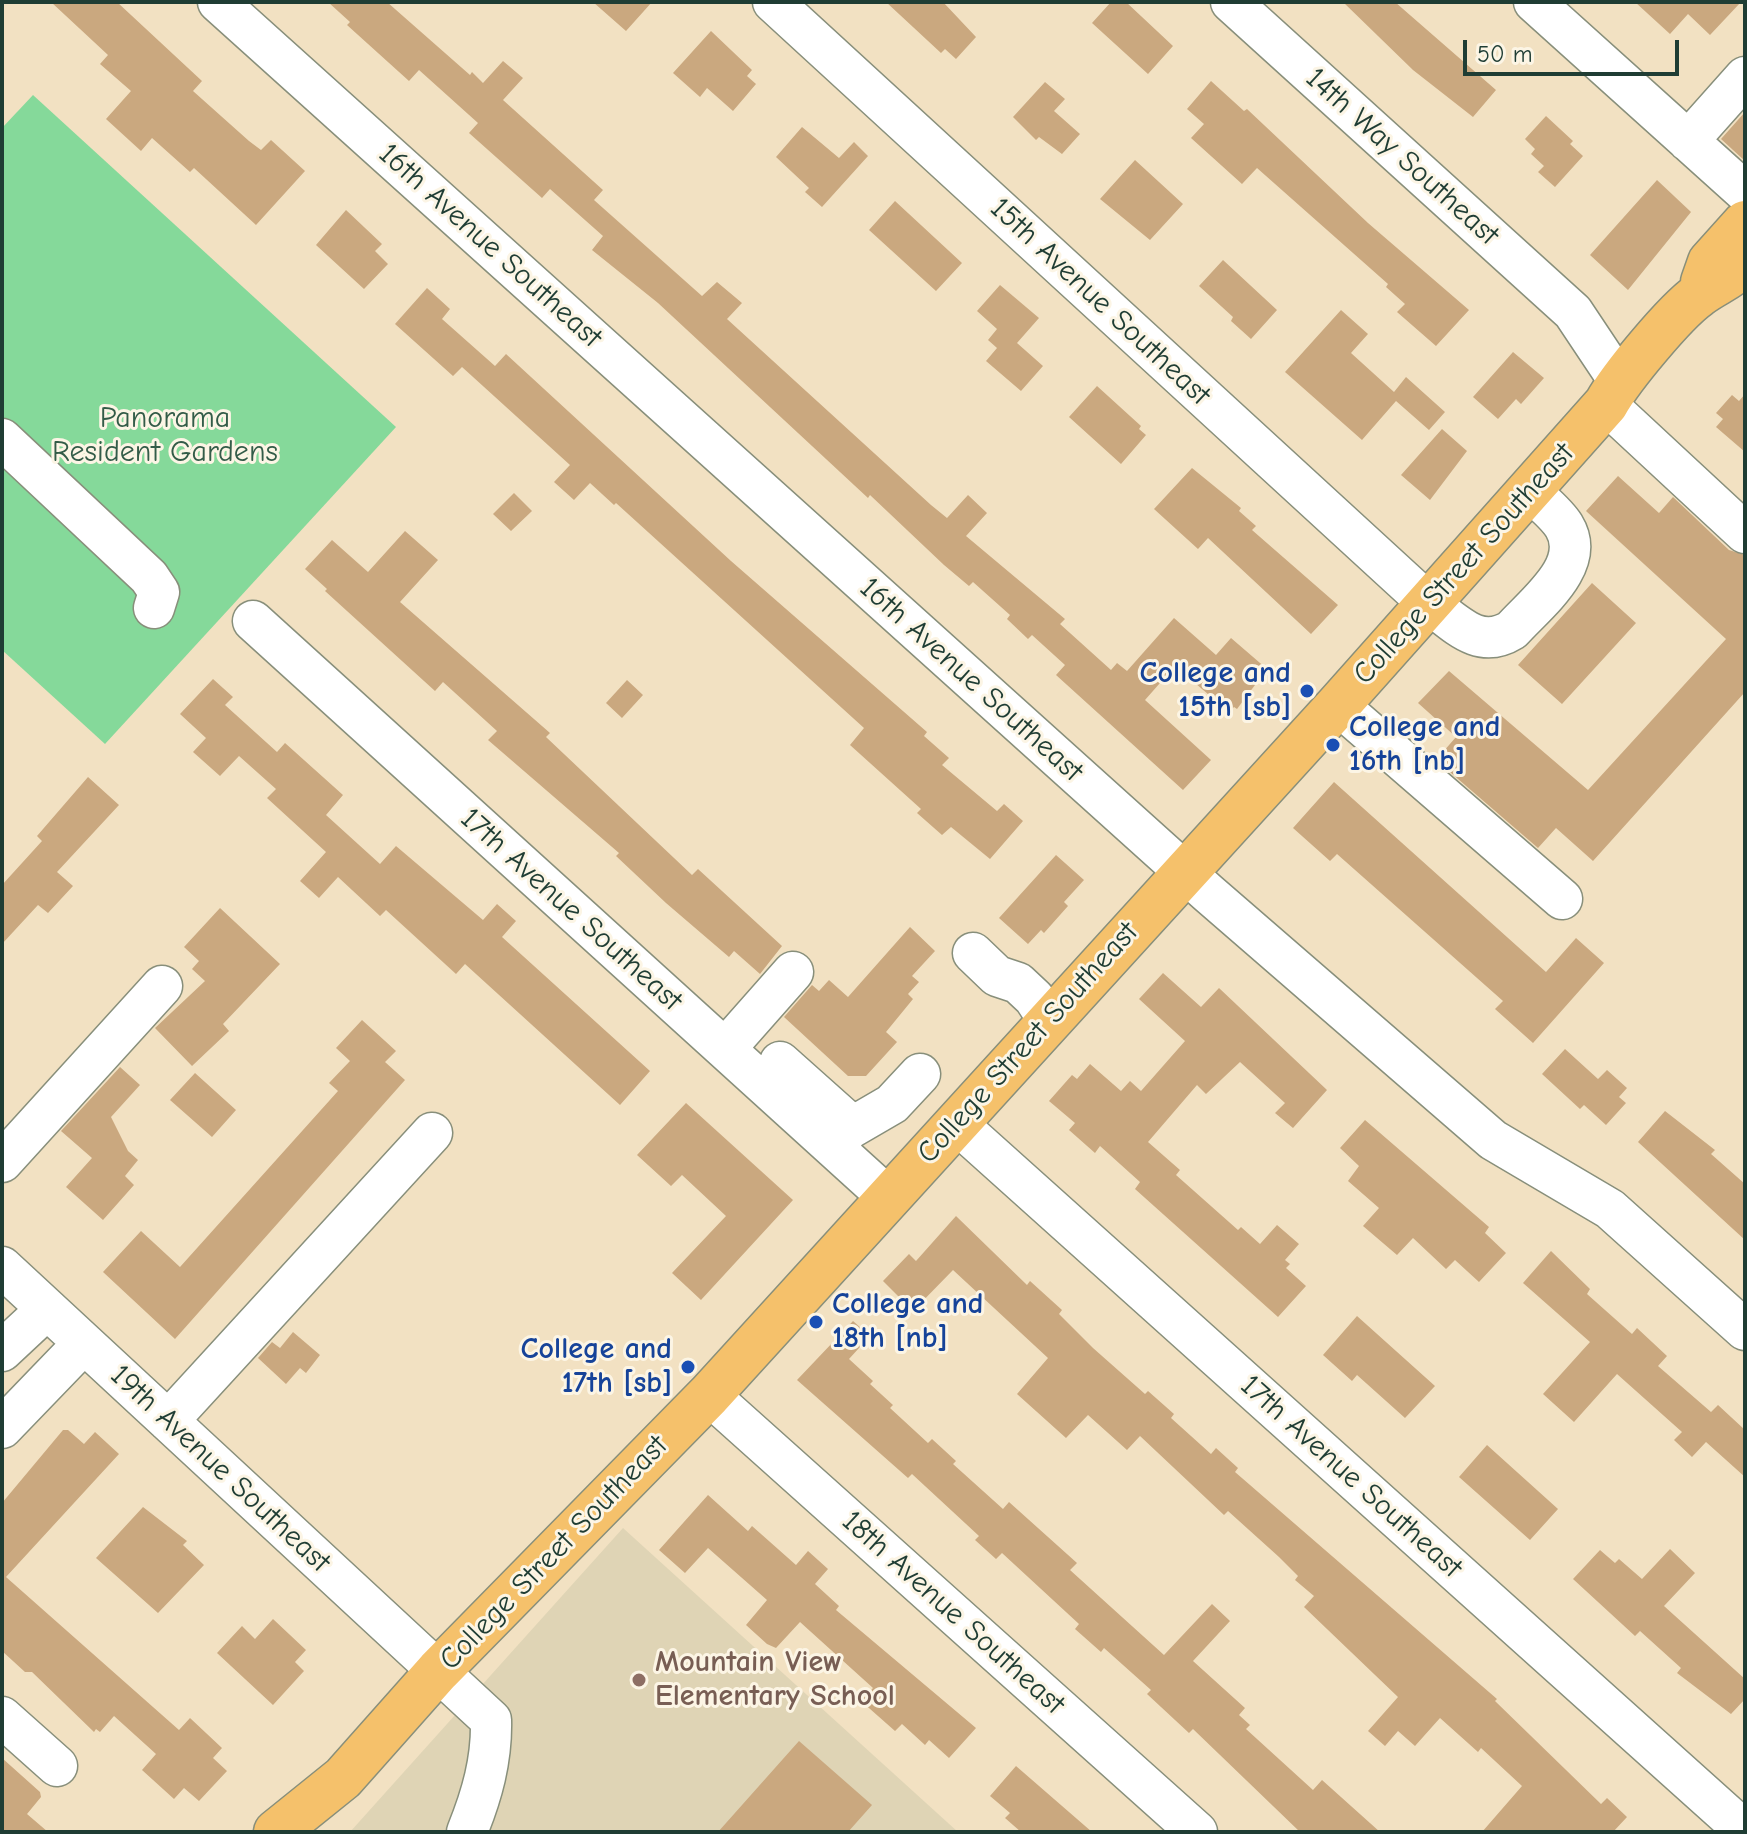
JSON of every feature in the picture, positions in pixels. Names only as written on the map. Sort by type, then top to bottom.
[{"type":"main road","name":"College Street Southeast","points":[[1698,295],[1710,262],[1745,223]]},
{"type":"main road","name":"College Street Southeast","points":[[276,1832],[343,1778],[438,1671],[709,1395],[1338,705],[1698,295],[1731,278],[1745,263]]},
{"type":"main road","name":"College Street Southeast","points":[[312,1832],[343,1778]]},
{"type":"street","name":"16th Avenue Southeast","points":[[218,2],[1184,872],[1493,1140],[1610,1209],[1745,1330]]},
{"type":"street","name":"15th Avenue Southeast","points":[[773,2],[1427,602],[1480,638],[1500,638],[1522,620],[1570,562],[1571,542],[1564,525],[1529,490]]},
{"type":"street","name":"14th Way Southeast","points":[[1231,2],[1573,312],[1650,348]]},
{"type":"street","points":[[1534,2],[1745,192]]},
{"type":"street","points":[[1688,141],[1745,77]]},
{"type":"street","name":"14th Way Southeast","points":[[1573,312],[1613,393],[1745,533]]},
{"type":"street","points":[[2,439],[149,577],[159,592],[154,608]]},
{"type":"street","name":"17th Avenue Southeast","points":[[253,621],[734,1057],[841,1138],[889,1198]]},
{"type":"street","points":[[1338,705],[1562,899]]},
{"type":"street","points":[[973,953],[997,976],[1018,983],[1034,998],[1049,1021]]},
{"type":"street","points":[[734,1057],[793,972]]},
{"type":"street","points":[[2,1162],[162,986]]},
{"type":"street","points":[[841,1138],[892,1104],[920,1074]]},
{"type":"street","name":"17th Avenue Southeast","points":[[956,1123],[1745,1831]]},
{"type":"street","points":[[168,1421],[432,1133]]},
{"type":"street","name":"19th Avenue Southeast","points":[[2,1267],[491,1720],[492,1748],[480,1799],[467,1832]]},
{"type":"street","points":[[2,1351],[47,1309]]},
{"type":"street","points":[[2,1428],[84,1343]]},
{"type":"street","name":"18th Avenue Southeast","points":[[709,1395],[1197,1832]]},
{"type":"street","points":[[2,1717],[57,1766]]},
{"type":"shaded area","name":"Mountain View Elementary School","points":[[623,1528],[958,1832],[350,1832]]},
{"type":"green space","name":"Panorama Resident Gardens","points":[[33,95],[396,427],[105,744],[2,650],[2,128]]},
{"type":"building","points":[[51,2],[117,2],[202,81],[193,91],[261,150],[271,140],[305,171],[256,225],[194,168],[190,172],[152,138],[141,151],[106,119],[131,91],[100,64],[108,55]]},
{"type":"building","points":[[328,2],[387,2],[483,83],[503,61],[523,78],[503,100],[603,190],[594,200],[702,296],[717,282],[742,303],[727,319],[947,518],[968,495],[987,513],[966,536],[1065,619],[1060,624],[1111,670],[1117,663],[1127,671],[1174,618],[1216,655],[1231,638],[1267,669],[1237,709],[1234,707],[1229,712],[1175,666],[1145,700],[1211,760],[1183,790],[1056,675],[1065,665],[1032,635],[1028,639],[1007,619],[1010,615],[973,582],[969,586],[944,565],[658,303],[592,250],[603,236],[550,189],[542,198],[469,133],[478,123],[419,70],[409,81],[347,25],[350,22]]},
{"type":"building","points":[[593,2],[652,2],[626,31]]},
{"type":"building","points":[[886,2],[943,2],[976,37],[956,59],[945,49],[941,53]]},
{"type":"building","points":[[1111,2],[1126,2],[1173,46],[1148,74],[1092,23]]},
{"type":"building","points":[[1343,2],[1395,2],[1496,90],[1473,117],[1413,70]]},
{"type":"building","points":[[1635,2],[1741,2],[1710,35],[1688,14],[1670,34]]},
{"type":"building","points":[[711,31],[752,70],[747,76],[756,84],[733,111],[707,88],[700,97],[673,73]]},
{"type":"building","points":[[1211,81],[1244,111],[1247,109],[1368,223],[1469,310],[1436,346],[1397,312],[1405,304],[1386,287],[1388,284],[1257,168],[1242,184],[1191,138],[1204,124],[1187,109]]},
{"type":"building","points":[[1045,82],[1065,99],[1054,111],[1080,134],[1062,154],[1039,137],[1036,140],[1013,117]]},
{"type":"building","points":[[1745,112],[1745,161],[1721,139]]},
{"type":"building","points":[[1546,116],[1573,141],[1570,144],[1583,156],[1555,187],[1538,172],[1544,166],[1531,154],[1535,149],[1525,139]]},
{"type":"building","points":[[802,127],[839,158],[854,142],[868,156],[822,207],[805,192],[809,188],[776,157]]},
{"type":"building","points":[[1135,160],[1183,204],[1150,240],[1100,199]]},
{"type":"building","points":[[1657,180],[1691,212],[1628,290],[1590,255]]},
{"type":"building","points":[[895,201],[962,263],[936,291],[869,230]]},
{"type":"building","points":[[346,210],[382,244],[375,251],[388,264],[364,289],[316,245]]},
{"type":"building","points":[[1223,260],[1277,310],[1251,339],[1231,321],[1233,317],[1199,286]]},
{"type":"building","points":[[1000,285],[1039,318],[1017,343],[1043,366],[1021,391],[986,361],[997,348],[988,340],[997,329],[977,311]]},
{"type":"building","points":[[427,288],[450,309],[442,319],[495,366],[506,354],[731,561],[927,732],[924,736],[949,758],[942,765],[997,811],[1004,804],[1023,821],[990,859],[951,827],[942,835],[917,813],[921,809],[850,745],[864,728],[616,503],[614,505],[590,483],[574,500],[554,482],[570,465],[462,367],[453,376],[395,324]]},
{"type":"building","points":[[1341,310],[1368,334],[1351,353],[1394,392],[1406,377],[1445,412],[1429,430],[1396,401],[1362,440],[1285,372]]},
{"type":"building","points":[[1513,352],[1544,378],[1521,404],[1516,399],[1498,419],[1473,397]]},
{"type":"building","points":[[1097,386],[1141,426],[1139,429],[1146,435],[1121,464],[1069,417]]},
{"type":"building","points":[[1745,394],[1745,452],[1716,427],[1723,419],[1716,413],[1732,395],[1739,401]]},
{"type":"building","points":[[1442,429],[1467,451],[1430,500],[1401,475]]},
{"type":"building","points":[[1192,468],[1241,508],[1239,511],[1256,526],[1252,530],[1338,605],[1311,634],[1208,538],[1198,549],[1154,509]]},
{"type":"building","points":[[1618,476],[1659,513],[1673,497],[1729,550],[1745,555],[1745,692],[1593,861],[1556,828],[1538,848],[1436,760],[1456,737],[1418,703],[1449,671],[1588,790],[1726,639],[1586,511]]},
{"type":"building","points":[[514,493],[532,511],[511,531],[493,514]]},
{"type":"building","points":[[405,531],[438,560],[400,602],[550,733],[546,737],[692,875],[698,869],[782,946],[760,974],[734,951],[729,957],[666,903],[616,856],[619,853],[488,740],[497,731],[443,682],[435,691],[305,569],[332,540],[368,572]]},
{"type":"building","points":[[1592,583],[1636,623],[1562,704],[1518,665]]},
{"type":"building","points":[[213,679],[233,697],[225,705],[277,752],[285,743],[343,795],[326,815],[380,864],[396,846],[483,920],[497,904],[516,921],[502,937],[650,1071],[620,1105],[465,964],[456,974],[386,910],[380,916],[338,877],[319,898],[300,881],[326,852],[267,798],[276,789],[239,756],[220,776],[193,752],[206,738],[180,714]]},
{"type":"building","points":[[627,680],[643,695],[622,718],[606,703]]},
{"type":"building","points":[[88,777],[119,805],[57,872],[73,886],[48,913],[38,905],[2,944],[2,885],[42,841],[37,836]]},
{"type":"building","points":[[1334,782],[1546,972],[1576,938],[1604,963],[1533,1043],[1495,1009],[1503,1001],[1337,854],[1330,861],[1293,828]]},
{"type":"building","points":[[1056,855],[1084,880],[1064,902],[1068,906],[1044,933],[1041,930],[1028,944],[999,918]]},
{"type":"building","points":[[220,908],[280,964],[223,1024],[229,1031],[192,1066],[155,1028],[205,981],[192,969],[199,961],[184,947]]},
{"type":"building","points":[[910,927],[935,951],[912,976],[919,982],[908,994],[913,999],[886,1032],[897,1042],[866,1076],[848,1076],[784,1017],[812,985],[819,991],[829,980],[848,997]]},
{"type":"building","points":[[1163,973],[1201,1007],[1219,988],[1327,1090],[1293,1128],[1275,1113],[1285,1103],[1240,1062],[1206,1094],[1197,1085],[1148,1142],[1180,1170],[1176,1175],[1238,1230],[1241,1227],[1260,1244],[1277,1225],[1299,1244],[1285,1260],[1290,1264],[1286,1268],[1306,1286],[1278,1317],[1135,1189],[1140,1182],[1100,1146],[1095,1153],[1069,1130],[1075,1123],[1049,1101],[1072,1075],[1077,1079],[1090,1064],[1121,1091],[1130,1081],[1141,1091],[1185,1041],[1139,999]]},
{"type":"building","points":[[362,1020],[396,1051],[385,1062],[405,1080],[175,1339],[103,1272],[141,1231],[180,1267],[338,1091],[329,1083],[350,1061],[336,1048]]},
{"type":"building","points":[[1565,1049],[1598,1079],[1607,1070],[1627,1088],[1619,1097],[1626,1103],[1606,1125],[1584,1105],[1580,1109],[1542,1074]]},
{"type":"building","points":[[120,1067],[140,1085],[111,1117],[128,1151],[138,1160],[125,1176],[134,1185],[103,1220],[66,1187],[92,1158],[61,1131]]},
{"type":"building","points":[[195,1073],[236,1110],[212,1137],[170,1100]]},
{"type":"building","points":[[686,1103],[793,1200],[701,1300],[672,1273],[726,1216],[682,1175],[671,1186],[637,1155]]},
{"type":"building","points":[[1665,1111],[1715,1150],[1711,1154],[1745,1184],[1745,1240],[1638,1142]]},
{"type":"building","points":[[1365,1120],[1489,1227],[1485,1233],[1506,1253],[1479,1282],[1455,1260],[1446,1269],[1413,1238],[1397,1255],[1363,1226],[1379,1208],[1348,1181],[1359,1166],[1340,1148]]},
{"type":"building","points":[[956,1216],[1027,1285],[1030,1281],[1062,1310],[1059,1314],[1093,1348],[1145,1394],[1148,1391],[1174,1414],[1171,1418],[1211,1454],[1216,1448],[1238,1468],[1235,1472],[1497,1699],[1495,1701],[1601,1804],[1607,1798],[1627,1817],[1613,1832],[1482,1832],[1522,1786],[1481,1748],[1478,1752],[1440,1718],[1415,1746],[1398,1731],[1385,1746],[1368,1731],[1398,1697],[1304,1607],[1314,1596],[1295,1580],[1298,1576],[1279,1557],[1228,1511],[1224,1515],[1140,1436],[1127,1450],[1088,1415],[1066,1438],[1017,1394],[1048,1358],[953,1270],[913,1311],[883,1281],[909,1254],[916,1261]]},
{"type":"building","points":[[1551,1251],[1590,1289],[1587,1294],[1632,1334],[1637,1328],[1667,1356],[1658,1366],[1711,1412],[1718,1405],[1745,1430],[1745,1477],[1706,1442],[1692,1457],[1674,1440],[1682,1432],[1617,1374],[1574,1422],[1543,1394],[1590,1342],[1523,1283]]},
{"type":"building","points":[[1357,1316],[1435,1386],[1405,1418],[1357,1375],[1352,1381],[1323,1355]]},
{"type":"building","points":[[853,1321],[870,1336],[849,1359],[873,1381],[870,1384],[893,1405],[890,1408],[928,1443],[932,1439],[956,1461],[953,1464],[1003,1509],[1009,1502],[1077,1563],[1070,1570],[1164,1655],[1212,1604],[1230,1621],[1193,1661],[1245,1708],[1239,1715],[1250,1725],[1246,1729],[1313,1790],[1322,1780],[1380,1832],[1300,1832],[1193,1729],[1189,1733],[1147,1694],[1151,1690],[1104,1648],[1101,1652],[1075,1629],[1079,1624],[1002,1553],[996,1559],[975,1540],[979,1536],[912,1474],[908,1478],[797,1380]]},
{"type":"building","points":[[293,1332],[320,1355],[306,1373],[300,1368],[286,1384],[258,1358],[272,1342],[280,1348]]},
{"type":"building","points":[[63,1430],[68,1430],[84,1444],[95,1432],[119,1454],[6,1577],[179,1730],[190,1718],[222,1748],[213,1758],[227,1771],[199,1801],[184,1788],[174,1799],[142,1770],[156,1754],[114,1716],[100,1732],[96,1729],[94,1732],[32,1672],[25,1672],[2,1651],[2,1503]]},
{"type":"building","points":[[1487,1445],[1558,1509],[1530,1540],[1459,1477]]},
{"type":"building","points":[[708,1495],[748,1531],[752,1526],[796,1565],[808,1551],[828,1569],[815,1584],[839,1606],[836,1610],[976,1728],[949,1758],[929,1740],[925,1745],[902,1724],[895,1731],[861,1701],[873,1688],[800,1622],[776,1648],[767,1644],[746,1625],[767,1600],[708,1548],[685,1573],[659,1550]]},
{"type":"building","points":[[143,1507],[187,1541],[183,1545],[204,1565],[158,1613],[96,1558]]},
{"type":"building","points":[[1670,1549],[1695,1573],[1664,1606],[1745,1679],[1745,1699],[1731,1714],[1677,1673],[1681,1668],[1640,1631],[1635,1636],[1573,1579],[1600,1550],[1615,1563],[1619,1559],[1642,1579]]},
{"type":"building","points":[[273,1619],[306,1650],[295,1662],[304,1671],[273,1705],[217,1653],[242,1626],[255,1639]]},
{"type":"building","points":[[799,1741],[872,1805],[848,1832],[718,1832]]},
{"type":"building","points":[[2,1758],[40,1792],[41,1797],[27,1814],[48,1832],[2,1832]]},
{"type":"building","points":[[1016,1766],[1092,1832],[1021,1832],[1005,1818],[1010,1813],[990,1796]]},
{"type":"place","name":"College and 15th [sb]","points":[[1307,691]]},
{"type":"place","name":"College and 16th [nb]","points":[[1333,745]]},
{"type":"place","name":"College and 18th [nb]","points":[[816,1322]]},
{"type":"place","name":"College and 17th [sb]","points":[[688,1367]]},
{"type":"place","name":"Mountain View Elementary School","points":[[639,1680]]}]
